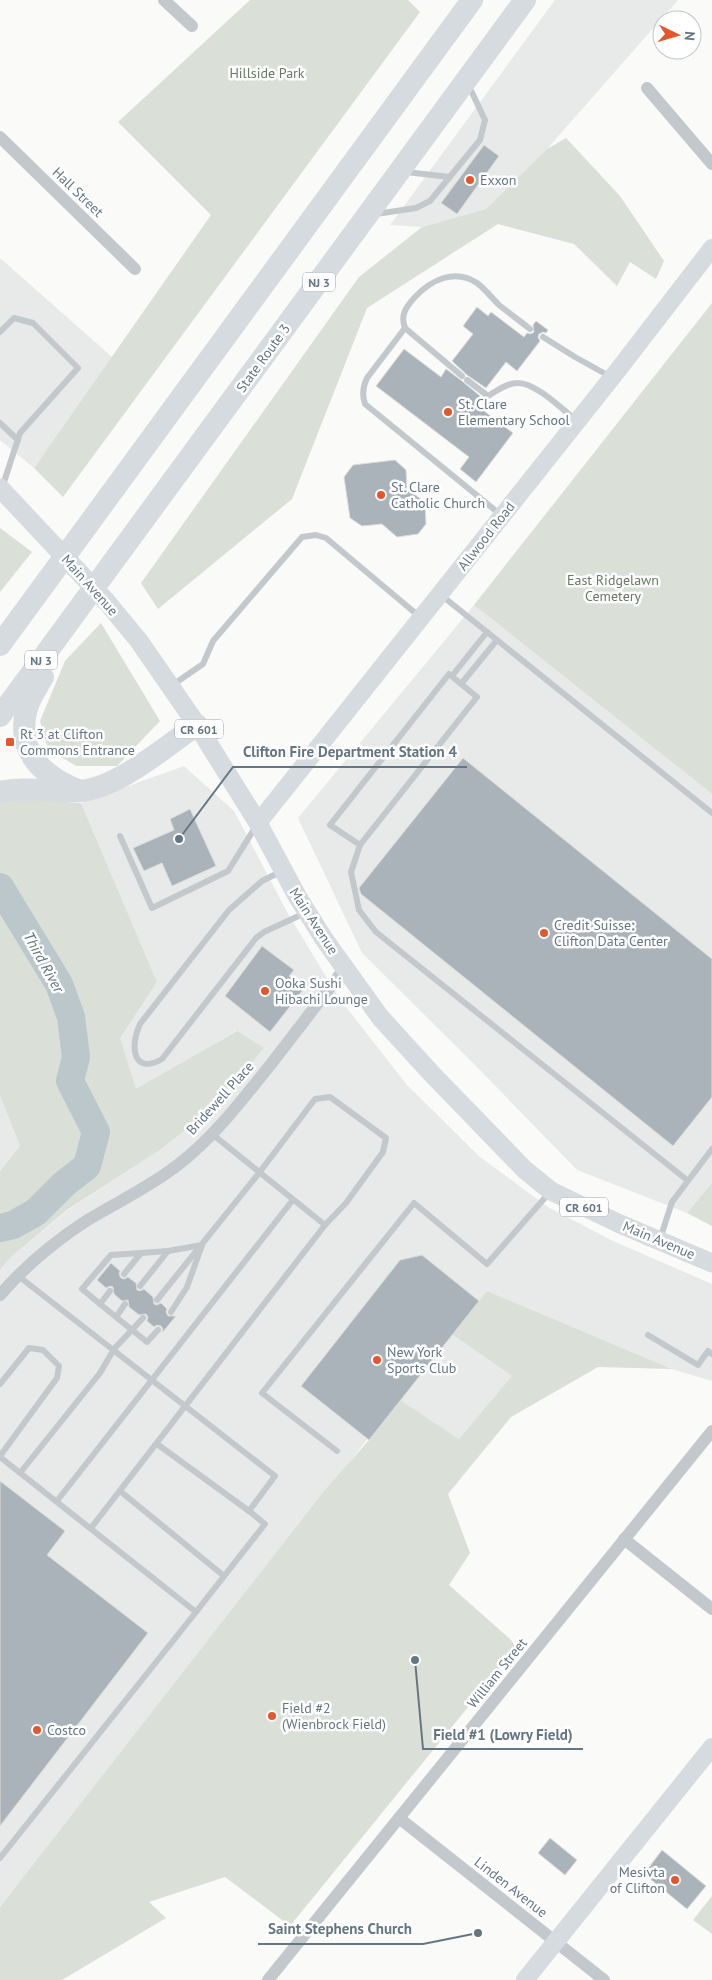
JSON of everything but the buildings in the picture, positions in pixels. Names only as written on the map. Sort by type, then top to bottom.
[{"type":"highway","points":[[0,645],[472,0]]},
{"type":"highway","name":"State Route 3","points":[[0,716],[525,0]]},
{"type":"highway","points":[[0,626],[53,573]]},
{"type":"highway","points":[[80,791],[50,776],[36,763],[26,745],[23,725],[28,705],[82,604]]},
{"type":"highway","points":[[0,792],[80,791],[100,788],[117,780],[197,725]]},
{"type":"main road","name":"Allwood Road","points":[[258,823],[612,378],[712,248]]},
{"type":"main road","name":"Main Avenue","points":[[1,489],[106,601],[139,641],[197,725],[258,823],[307,912],[380,1017],[431,1073],[525,1170],[551,1191],[712,1263]]},
{"type":"main road","points":[[525,1980],[712,1747]]},
{"type":"street","points":[[164,0],[192,26]]},
{"type":"street","points":[[647,88],[712,164]]},
{"type":"street","name":"Hall Street","points":[[0,137],[136,269]]},
{"type":"street","name":"Bridewell Place","points":[[0,1295],[18,1275],[47,1249],[86,1222],[147,1187],[180,1163],[212,1134],[253,1086],[345,968]]},
{"type":"street","name":"William Street","points":[[268,1980],[712,1431]]},
{"type":"street","points":[[624,1539],[712,1609]]},
{"type":"street","name":"Linden Avenue","points":[[399,1818],[604,1980]]},
{"type":"lane","points":[[368,215],[416,208],[430,201],[480,140],[485,120],[466,81]]},
{"type":"lane","points":[[400,172],[450,177]]},
{"type":"lane","points":[[530,329],[477,284],[463,276],[437,280],[426,287],[407,305],[402,320],[406,328],[488,396],[506,386],[517,383],[532,387],[578,421]]},
{"type":"lane","points":[[0,332],[14,318],[32,323],[78,368],[20,433],[1,489]]},
{"type":"lane","points":[[406,328],[367,378],[363,397],[365,404],[502,516]]},
{"type":"lane","points":[[543,337],[612,378]]},
{"type":"lane","points":[[0,423],[18,440]]},
{"type":"lane","points":[[171,686],[203,664],[213,641],[302,537],[316,535],[326,538],[421,618]]},
{"type":"lane","points":[[440,594],[712,813]]},
{"type":"lane","points":[[452,676],[487,632]]},
{"type":"lane","points":[[461,684],[497,640]]},
{"type":"lane","points":[[360,845],[330,825],[449,674],[477,697],[360,845],[351,872],[360,910],[376,932],[687,1180]]},
{"type":"lane","points":[[120,836],[152,908],[228,870],[258,823]]},
{"type":"lane","points":[[283,870],[262,881],[229,910],[140,1024],[134,1041],[137,1058],[141,1063],[153,1065],[162,1059],[256,938],[264,932],[307,912]]},
{"type":"lane","points":[[91,1528],[325,1225],[346,1204],[383,1152],[386,1138],[330,1097],[316,1099],[157,1300]]},
{"type":"lane","points":[[212,1134],[325,1225]]},
{"type":"lane","points":[[659,1240],[672,1202],[687,1180],[712,1150]]},
{"type":"lane","points":[[337,1451],[262,1393],[414,1203],[487,1264],[551,1191]]},
{"type":"lane","points":[[57,1501],[292,1200]]},
{"type":"lane","points":[[158,1330],[147,1342],[82,1289],[111,1255],[141,1254],[202,1245]]},
{"type":"lane","points":[[171,1312],[187,1287],[202,1245]]},
{"type":"lane","points":[[140,1286],[168,1251]]},
{"type":"lane","points":[[124,1274],[141,1254]]},
{"type":"lane","points":[[18,1275],[275,1476],[249,1511]]},
{"type":"lane","points":[[100,1304],[110,1291]]},
{"type":"lane","points":[[116,1316],[126,1304]]},
{"type":"lane","points":[[20,1473],[100,1373],[114,1350],[143,1318]]},
{"type":"lane","points":[[648,1335],[698,1365],[708,1351],[712,1354]]},
{"type":"lane","points":[[0,1384],[29,1348],[43,1350],[59,1366],[57,1378],[0,1457],[196,1612]]},
{"type":"lane","points":[[0,1858],[265,1524],[157,1444]]},
{"type":"lane","points":[[120,1491],[224,1576]]},
{"type":"shaded area","points":[[555,0],[678,0],[669,10],[652,10],[652,30],[547,149],[486,209],[422,227],[390,225]]},
{"type":"shaded area","points":[[0,258],[112,357],[34,468],[0,440]]},
{"type":"shaded area","points":[[474,605],[712,794],[712,1183],[687,1213],[577,1170],[362,953],[298,818]]},
{"type":"shaded area","points":[[184,766],[234,811],[287,912],[339,998],[407,1085],[480,1157],[548,1207],[613,1241],[712,1284],[712,1381],[672,1369],[487,1291],[453,1334],[513,1376],[459,1439],[399,1399],[0,1907],[0,1270],[11,1257],[68,1210],[160,1150],[208,1112],[236,1031],[136,1090],[119,1038],[157,982],[81,803]]},
{"type":"shaded area","points":[[0,1096],[20,1146],[0,1171]]},
{"type":"green space","name":"Hillside Park","points":[[250,0],[408,0],[420,12],[63,497],[34,468],[211,215],[118,122]]},
{"type":"green space","points":[[566,138],[620,196],[664,261],[656,279],[630,262],[617,286],[574,244],[498,224],[367,308],[292,499],[158,609],[141,583],[359,277],[422,227],[486,209],[547,149]]},
{"type":"green space","name":"East Ridgelawn Cemetery","points":[[712,303],[712,794],[474,605]]},
{"type":"green space","points":[[0,528],[32,552],[0,592]]},
{"type":"green space","points":[[101,623],[160,721],[117,766],[76,766],[48,749],[40,721],[65,661]]},
{"type":"green space","points":[[0,798],[81,803],[157,982],[120,1038],[136,1089],[237,1031],[264,1048],[208,1112],[160,1150],[67,1210],[11,1257],[0,1270],[0,1171],[20,1146],[0,1096]]},
{"type":"green space","points":[[712,1183],[712,1226],[687,1213]]},
{"type":"green space","points":[[487,1291],[672,1369],[598,1367],[511,1417],[448,1494],[470,1553],[449,1585],[511,1640],[516,1648],[290,1926],[225,1877],[149,1902],[166,1918],[62,1980],[0,1980],[0,1907],[325,1490],[369,1440],[399,1399],[459,1439],[512,1376],[452,1334]]},
{"type":"green space","points":[[712,1896],[712,1934],[693,1920]]},
{"type":"waterway","name":"Third River","points":[[0,887],[59,984],[71,1017],[76,1057],[70,1081],[96,1132],[87,1166],[64,1184],[36,1212],[13,1225],[0,1228]]},
{"type":"place","name":"Exxon","points":[[470,180]]},
{"type":"place","name":"St. Clare Elementary School","points":[[448,412]]},
{"type":"place","name":"St. Clare Catholic Church","points":[[381,495]]},
{"type":"place","name":"Rt 3 at Clifton Commons Entrance","points":[[10,742]]},
{"type":"place","name":"Clifton Fire Department Station 4","points":[[179,839]]},
{"type":"place","name":"Credit Suisse: Clifton Data Center","points":[[544,933]]},
{"type":"place","name":"Ooka Sushi Hibachi Lounge","points":[[265,991]]},
{"type":"place","name":"New York Sports Club","points":[[377,1360]]},
{"type":"place","name":"Field #1 (Lowry Field)","points":[[415,1660]]},
{"type":"place","name":"Field #2 (Wienbrock Field)","points":[[272,1716]]},
{"type":"place","name":"Costco","points":[[37,1730]]},
{"type":"place","name":"Mesivta of Clifton","points":[[675,1880]]},
{"type":"place","name":"Saint Stephens Church","points":[[478,1933]]}]
